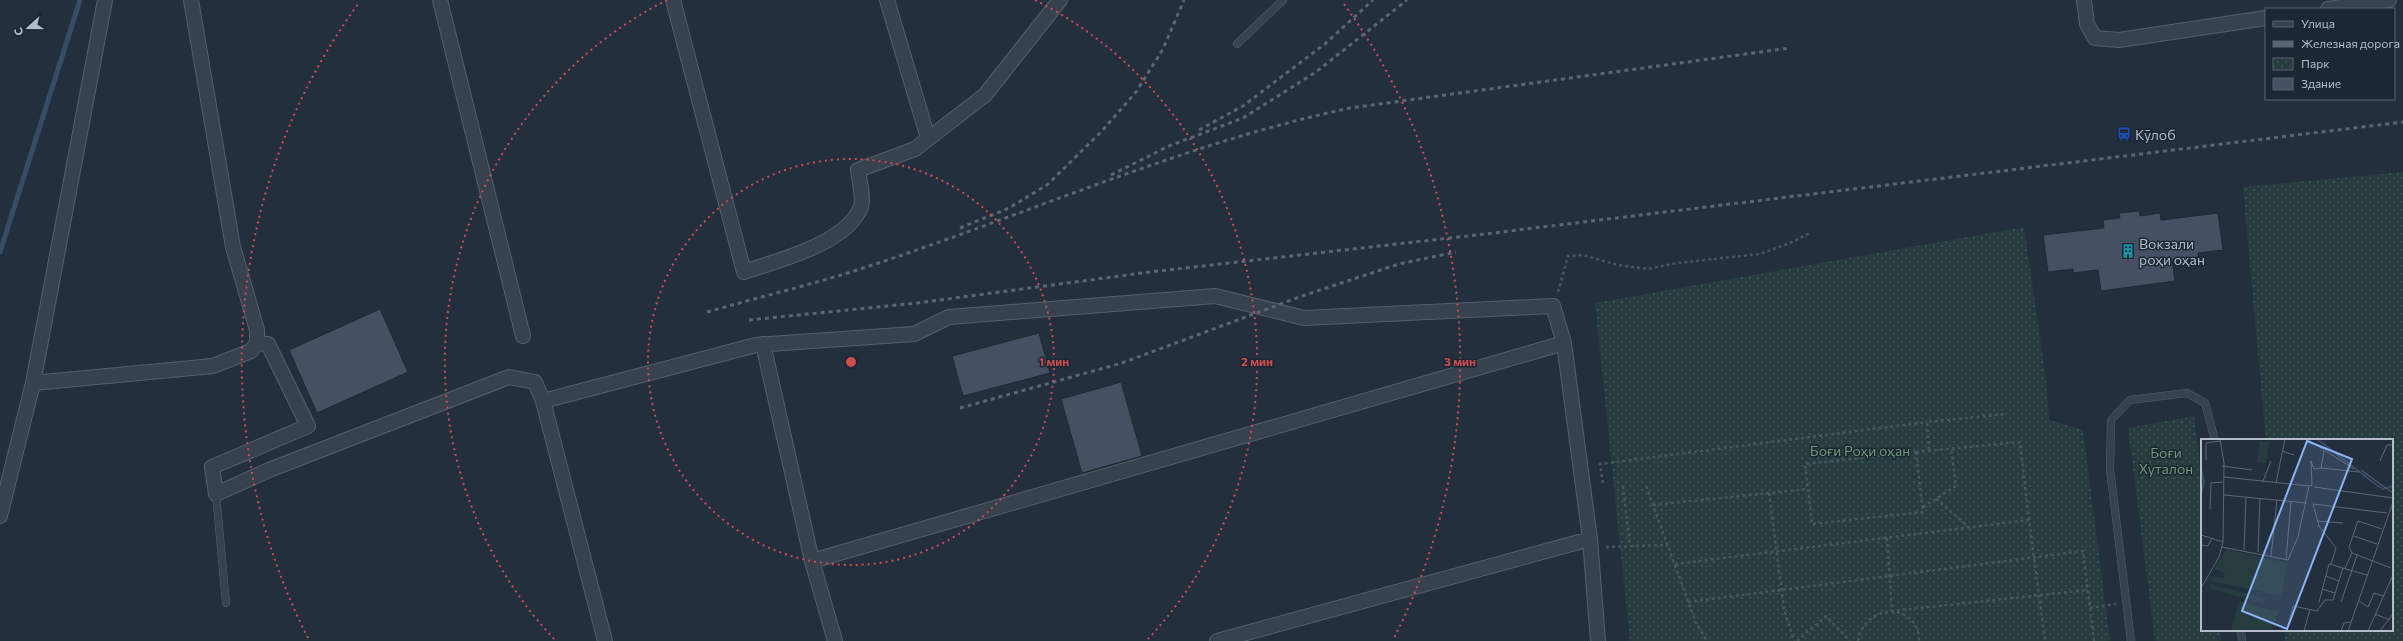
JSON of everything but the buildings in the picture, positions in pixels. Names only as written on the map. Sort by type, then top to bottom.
[{"type":"street","points":[[0,516],[34,383],[105,0]]},
{"type":"street","points":[[34,383],[214,366],[251,351],[257,343],[257,330],[232,247],[191,0]]},
{"type":"street","points":[[440,0],[523,336]]},
{"type":"street","points":[[673,0],[744,272],[814,248],[850,224],[862,206],[858,170],[915,149],[985,95],[1060,0]]},
{"type":"street","points":[[887,0],[928,138]]},
{"type":"street","points":[[2084,0],[2087,24],[2095,38],[2119,40],[2265,18]]},
{"type":"street","points":[[2335,8],[2389,0]]},
{"type":"street","points":[[543,401],[763,344],[914,334],[949,317],[1215,296],[1304,318],[1553,306],[1564,343],[1590,543],[1598,641]]},
{"type":"street","points":[[257,343],[268,344],[308,426],[212,467],[216,494],[269,470],[509,377],[535,382],[543,401],[605,641]]},
{"type":"street","points":[[812,561],[1564,343]]},
{"type":"street","points":[[763,344],[812,561],[835,641]]},
{"type":"street","points":[[1217,641],[1590,543]]},
{"type":"lane","points":[[1237,44],[1283,0]]},
{"type":"lane","points":[[2131,641],[2110,469],[2111,420],[2130,400],[2187,393],[2205,403],[2215,439]]},
{"type":"lane","points":[[216,494],[226,604]]},
{"type":"lane","points":[[2241,631],[2242,641]]},
{"type":"path","points":[[1553,306],[1568,256],[1583,255],[1618,265],[1648,269],[1677,263],[1760,254],[1790,244],[1810,233]]},
{"type":"path","points":[[1603,483],[1600,464],[1927,422],[2006,414]]},
{"type":"path","points":[[1927,422],[1929,450]]},
{"type":"path","points":[[1916,452],[1923,512],[1812,524],[1805,464],[1929,450],[2020,442],[2045,641]]},
{"type":"path","points":[[1922,507],[1956,486],[1951,448]]},
{"type":"path","points":[[1623,486],[1630,546]]},
{"type":"path","points":[[1646,486],[1696,623],[1707,641]]},
{"type":"path","points":[[1653,505],[1808,489]]},
{"type":"path","points":[[1769,493],[1776,552],[1790,631],[1796,641],[1826,616],[1850,641]]},
{"type":"path","points":[[1936,498],[1970,527]]},
{"type":"path","points":[[1675,564],[2029,520]]},
{"type":"path","points":[[1887,538],[1892,611]]},
{"type":"path","points":[[1590,543],[1630,546],[1668,545]]},
{"type":"path","points":[[1688,602],[2083,551],[2094,641]]},
{"type":"path","points":[[1858,641],[1860,631],[1873,616],[1892,611],[2088,590]]},
{"type":"path","points":[[2090,608],[2126,603]]},
{"type":"path","points":[[1892,611],[1902,614],[1910,620],[1916,628],[1919,641]]},
{"type":"green space","points":[[2403,172],[2403,641],[2285,641],[2284,631],[2393,631],[2393,439],[2266,439],[2243,187]]},
{"type":"green space","name":"Боғи Роҳи оҳан","points":[[2024,227],[2046,379],[2049,420],[2083,430],[2110,641],[1630,641],[1595,303]]},
{"type":"green space","name":"Боғи Хуталон","points":[[2194,416],[2201,475],[2201,631],[2220,631],[2221,641],[2155,641],[2128,428]]},
{"type":"waterway","points":[[0,252],[80,0]]},
{"type":"railway","points":[[960,228],[1009,208],[1047,185],[1100,133],[1136,92],[1163,49],[1184,0]]},
{"type":"railway","points":[[1199,130],[1243,106],[1326,43],[1373,0]]},
{"type":"railway","points":[[1111,175],[1169,146],[1243,118],[1316,72],[1407,0]]},
{"type":"railway","points":[[707,312],[854,271],[978,228],[1162,161],[1287,123],[1350,108],[1790,48]]},
{"type":"railway","points":[[749,320],[917,303],[1150,272],[1485,234],[2403,122]]},
{"type":"railway","points":[[960,408],[1122,363],[1302,296],[1399,264],[1456,252]]},
{"type":"place","name":"Кӯлоб","points":[[2124,134]]},
{"type":"place","name":"Вокзали роҳи оҳан","points":[[2128,251]]}]
